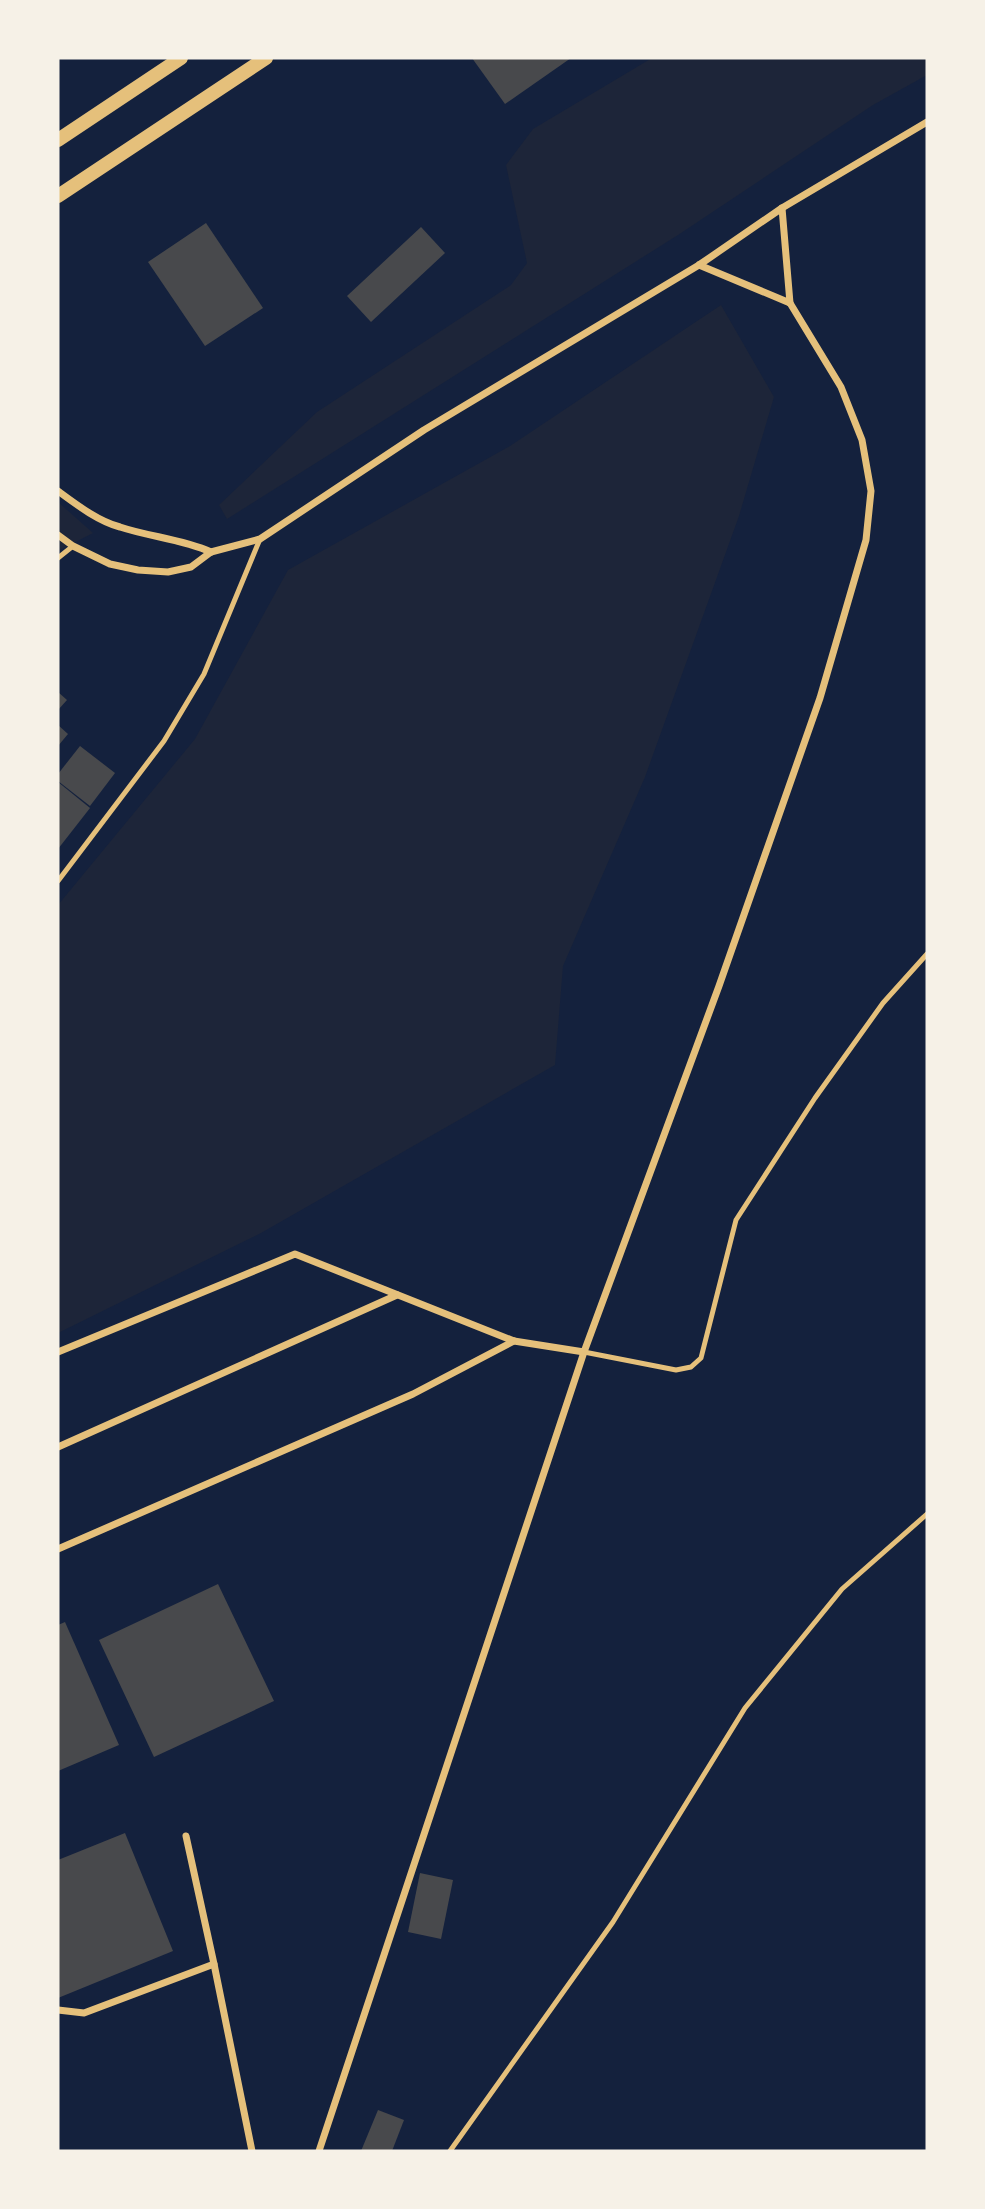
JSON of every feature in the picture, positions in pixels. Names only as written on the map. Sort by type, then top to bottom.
[{"type":"main road","points":[[60,135],[181,58]]},
{"type":"main road","points":[[58,196],[266,58]]},
{"type":"street","points":[[58,535],[73,546],[110,564],[138,570],[168,572],[191,567],[211,552],[260,539],[424,430],[699,265],[782,208],[927,122]]},
{"type":"street","points":[[319,2151],[584,1352],[719,986],[811,724],[866,540],[871,491],[863,440],[841,387],[790,303],[782,208]]},
{"type":"street","points":[[699,265],[790,303]]},
{"type":"street","points":[[58,491],[82,508],[118,527],[192,543],[211,552]]},
{"type":"street","points":[[58,1352],[295,1254],[514,1341],[584,1352]]},
{"type":"street","points":[[58,1447],[397,1294]]},
{"type":"street","points":[[58,1549],[413,1394],[514,1341]]},
{"type":"street","points":[[186,1836],[252,2151]]},
{"type":"street","points":[[58,2010],[84,2013],[214,1964]]},
{"type":"lane","points":[[58,881],[164,741],[204,674],[260,539]]},
{"type":"lane","points":[[58,558],[73,546]]},
{"type":"lane","points":[[584,1352],[676,1370],[691,1367],[701,1358],[736,1220],[815,1098],[883,1003],[927,954]]},
{"type":"lane","points":[[450,2151],[613,1922],[745,1708],[842,1589],[927,1514]]},
{"type":"shaded area","points":[[652,58],[927,58],[927,75],[873,105],[678,235],[227,519],[219,505],[317,412],[511,285],[527,263],[506,165],[533,129]]},
{"type":"shaded area","points":[[721,305],[774,397],[739,516],[645,777],[563,966],[555,1065],[261,1233],[58,1333],[58,905],[195,739],[288,570],[510,446]]},
{"type":"shaded area","points":[[58,502],[93,533],[58,551]]},
{"type":"building","points":[[472,58],[571,58],[505,104]]},
{"type":"building","points":[[206,223],[263,308],[205,346],[148,262]]},
{"type":"building","points":[[421,227],[445,253],[371,322],[347,296]]},
{"type":"building","points":[[58,692],[67,700],[58,710]]},
{"type":"building","points":[[58,725],[68,734],[58,746]]},
{"type":"building","points":[[80,746],[115,773],[90,806],[58,781],[58,774]]},
{"type":"building","points":[[58,782],[90,808],[58,849]]},
{"type":"building","points":[[218,1584],[274,1701],[154,1757],[99,1640]]},
{"type":"building","points":[[65,1622],[119,1745],[58,1771],[58,1625]]},
{"type":"building","points":[[125,1833],[173,1951],[58,1998],[58,1860]]},
{"type":"building","points":[[420,1873],[453,1880],[441,1939],[408,1932]]},
{"type":"building","points":[[378,2110],[404,2120],[392,2151],[361,2151]]}]
